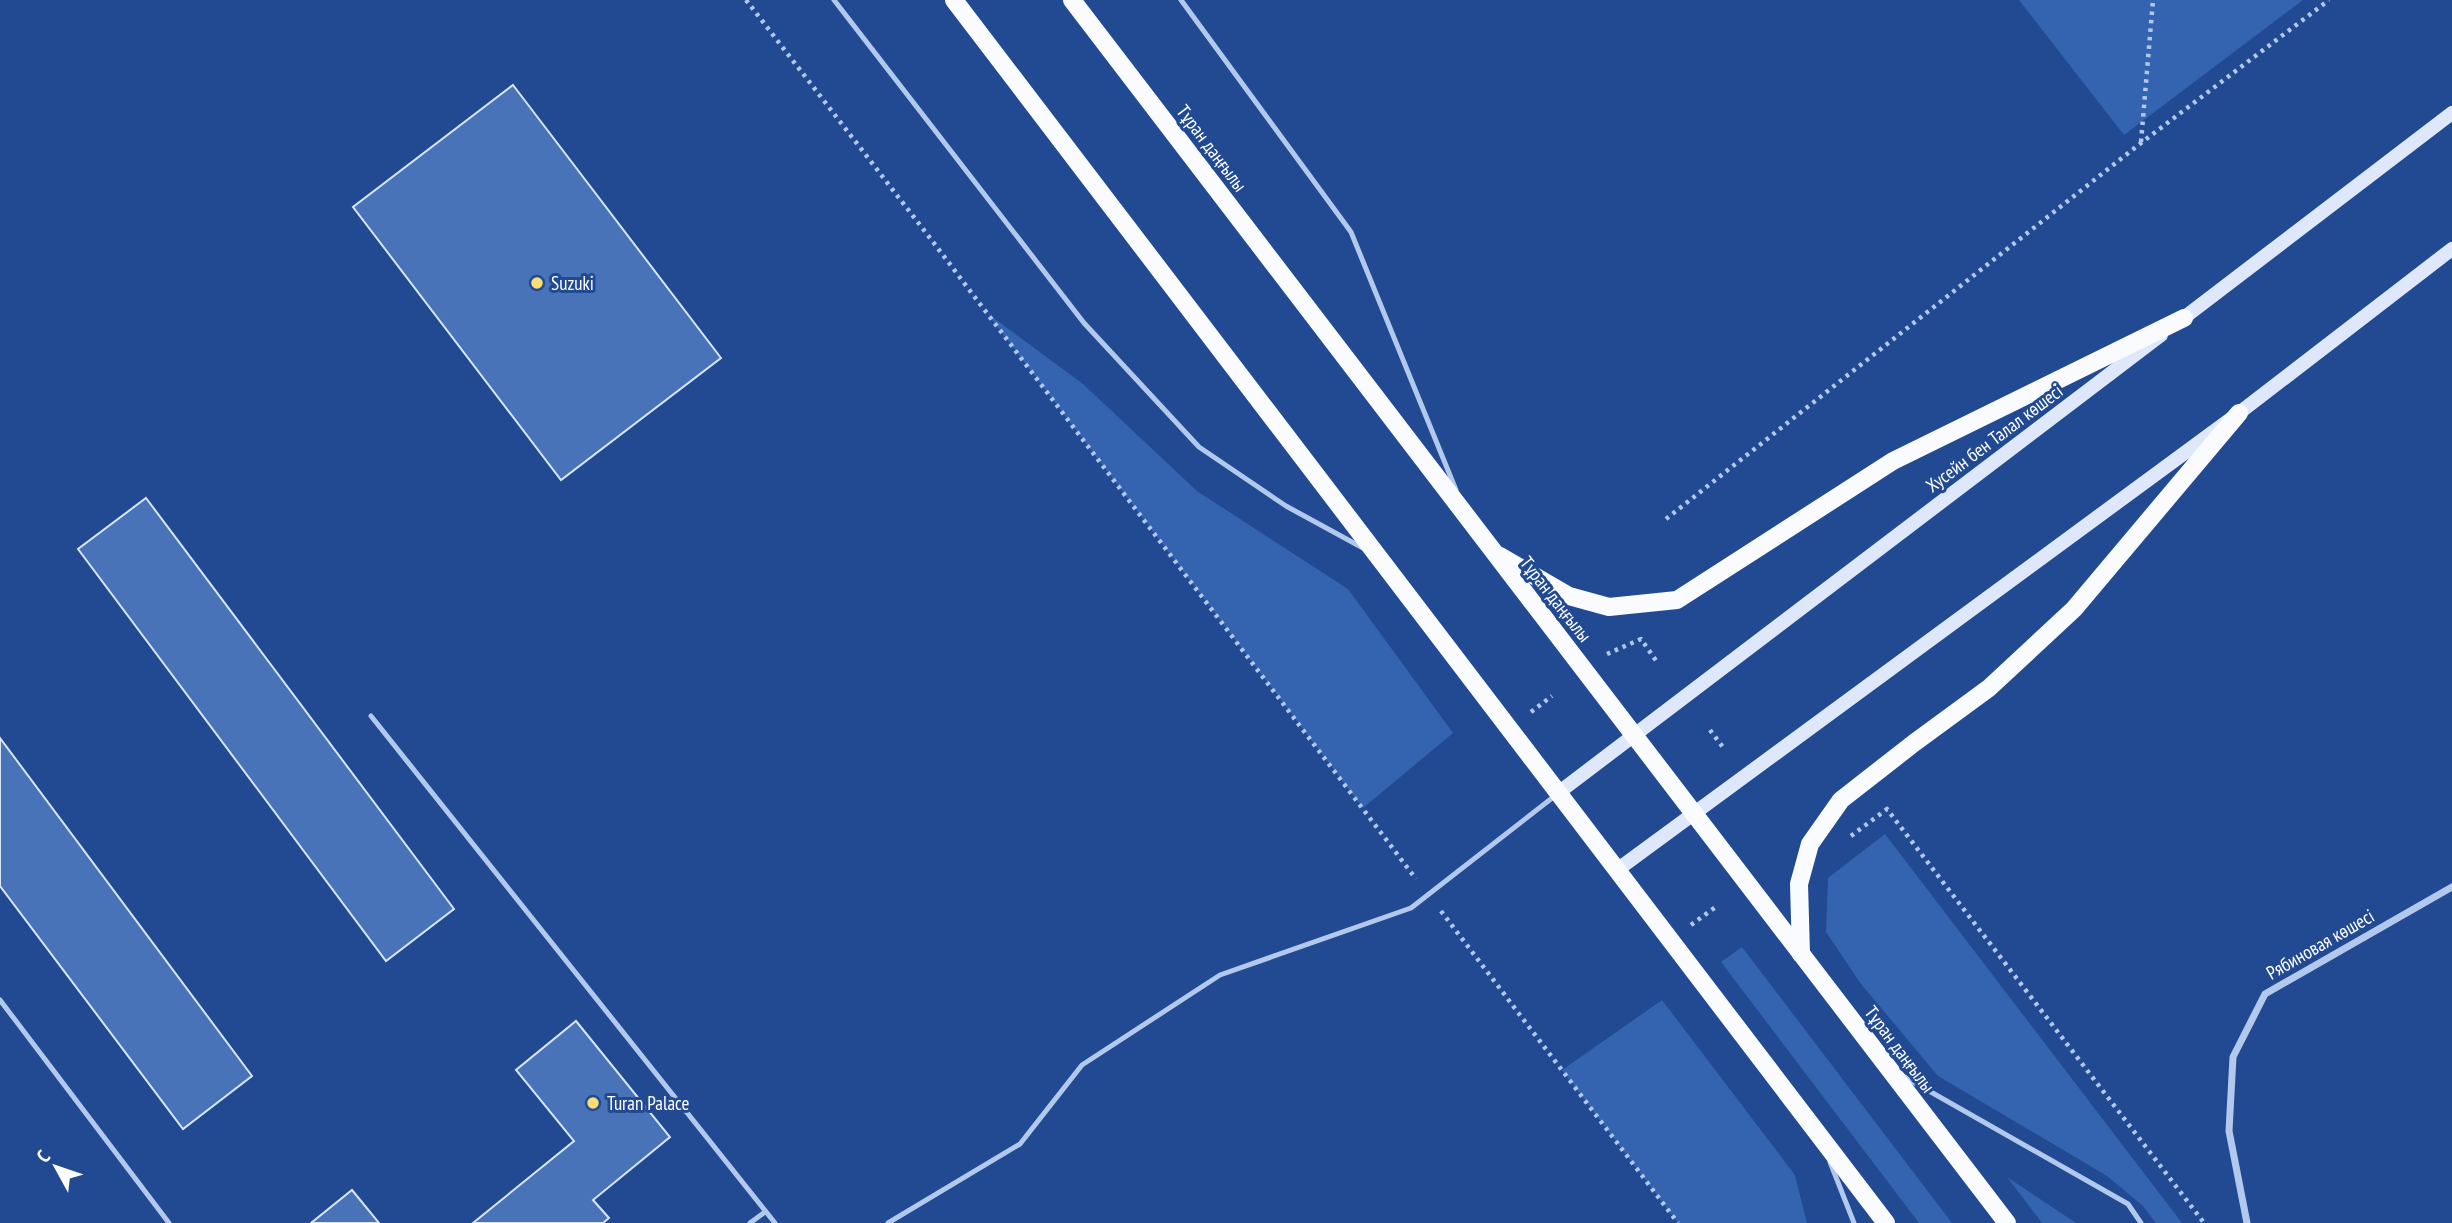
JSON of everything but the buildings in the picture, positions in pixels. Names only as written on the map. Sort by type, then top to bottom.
[{"type":"main road","points":[[954,0],[1885,1223]]},
{"type":"main road","name":"Тұран даңғылы","points":[[1072,0],[2007,1223]]},
{"type":"main road","points":[[1493,552],[1569,596],[1609,607],[1677,600],[1893,461],[2183,318]]},
{"type":"main road","points":[[1801,954],[1799,884],[1810,844],[1841,800],[1989,688],[2074,608],[2239,413]]},
{"type":"street","name":"Хусейн бен Талал көшесі","points":[[1558,793],[2447,117]]},
{"type":"street","points":[[1617,870],[2239,413],[2452,249]]},
{"type":"street","name":"Рябиновая көшесі","points":[[2247,1223],[2229,1131],[2233,1057],[2265,994],[2452,887]]},
{"type":"lane","points":[[834,0],[1083,323],[1199,447],[1286,506],[1377,555]]},
{"type":"lane","points":[[1181,0],[1351,232],[1466,516]]},
{"type":"lane","points":[[2447,117],[2452,105]]},
{"type":"lane","points":[[371,716],[775,1223]]},
{"type":"lane","points":[[888,1223],[1020,1144],[1082,1065],[1220,975],[1411,908],[1558,793]]},
{"type":"lane","points":[[0,1000],[169,1223]]},
{"type":"lane","points":[[1887,1067],[2127,1204],[2141,1223]]},
{"type":"lane","points":[[1822,1139],[1854,1223]]},
{"type":"lane","points":[[750,1223],[765,1212]]},
{"type":"path","points":[[746,0],[938,248],[1678,1223]]},
{"type":"path","points":[[2141,143],[2153,0]]},
{"type":"path","points":[[1666,519],[2141,143],[2329,0]]},
{"type":"path","points":[[1605,656],[1641,639],[1657,662]]},
{"type":"path","points":[[1527,715],[1552,696]]},
{"type":"path","points":[[1710,730],[1725,750]]},
{"type":"path","points":[[1848,839],[1888,809],[2204,1223]]},
{"type":"path","points":[[1690,925],[1717,906]]},
{"type":"shaded area","points":[[2019,0],[2303,0],[2124,135]]},
{"type":"shaded area","points":[[987,313],[1083,384],[1197,491],[1348,589],[1453,733],[1363,808]]},
{"type":"shaded area","points":[[1885,834],[2182,1223],[2156,1223],[2143,1206],[2107,1176],[1938,1076],[1861,984],[1826,932],[1828,878]]},
{"type":"shaded area","points":[[1742,947],[1952,1223],[1919,1223],[1721,962]]},
{"type":"shaded area","points":[[1662,1000],[1795,1175],[1807,1223],[1678,1223],[1562,1070]]},
{"type":"shaded area","points":[[2007,1177],[2076,1223],[2042,1223]]},
{"type":"place","name":"Suzuki","points":[[537,283]]},
{"type":"place","name":"Turan Palace","points":[[593,1103]]}]
